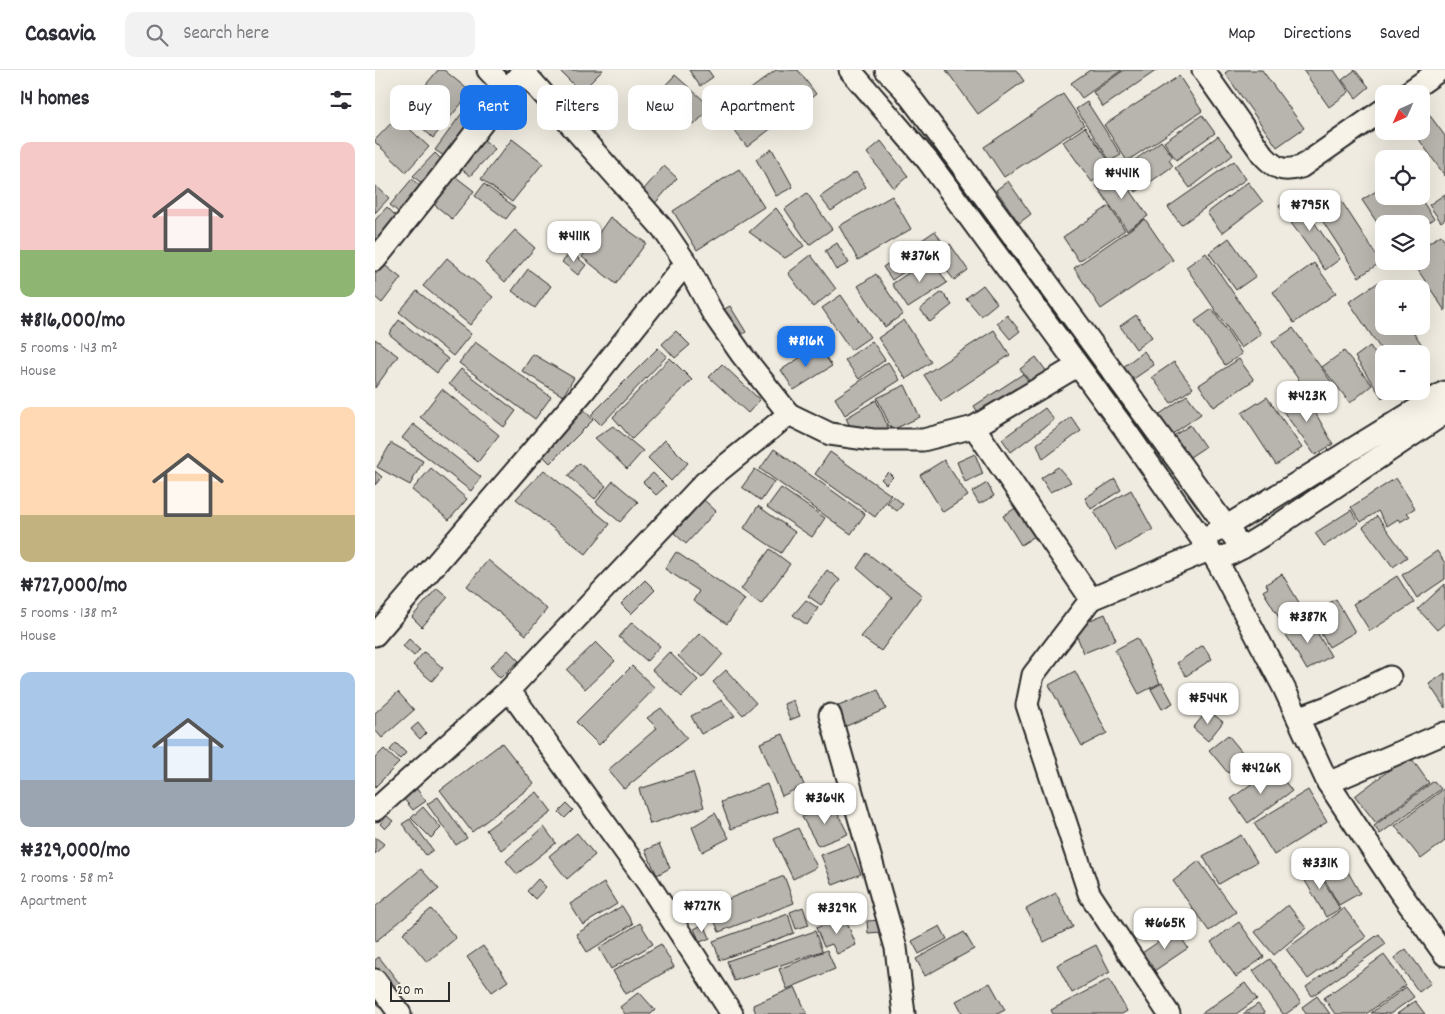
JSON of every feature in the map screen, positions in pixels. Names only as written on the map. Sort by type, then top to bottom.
[{"type":"street","points":[[487,70],[502,85]]},
{"type":"street","points":[[511,85],[523,70],[663,229],[686,263],[712,312],[789,414],[830,434],[873,440],[923,440],[974,427],[1077,366]]},
{"type":"street","points":[[849,70],[928,161],[1124,428],[1209,550],[1284,688],[1328,783],[1445,956]]},
{"type":"street","points":[[886,70],[903,88],[939,136],[1242,548]]},
{"type":"street","points":[[1203,70],[1263,155],[1274,167],[1288,170],[1301,167],[1375,116]]},
{"type":"street","points":[[1419,85],[1441,70]]},
{"type":"street","points":[[375,260],[477,130]]},
{"type":"street","points":[[375,635],[584,391],[686,263]]},
{"type":"street","points":[[1209,550],[1226,525],[1445,392]]},
{"type":"street","points":[[1169,1014],[1089,893],[1027,705],[1033,675],[1091,599],[1209,550],[1242,548],[1445,413]]},
{"type":"street","points":[[375,810],[509,690],[704,483],[789,414]]},
{"type":"street","points":[[974,427],[1091,599]]},
{"type":"street","points":[[1298,718],[1331,706],[1390,676]]},
{"type":"street","points":[[509,690],[648,882],[732,1014]]},
{"type":"street","points":[[830,715],[896,948],[904,1014]]},
{"type":"street","points":[[1328,783],[1445,733]]},
{"type":"street","points":[[375,980],[400,1014]]},
{"type":"building","points":[[438,70],[444,70],[462,85],[460,85],[460,105],[450,117],[450,85],[426,85]]},
{"type":"building","points":[[559,70],[603,70],[588,85],[574,85]]},
{"type":"building","points":[[689,70],[708,70],[713,77],[700,86]]},
{"type":"building","points":[[776,70],[798,70],[809,85],[756,85]]},
{"type":"building","points":[[946,70],[1016,70],[1024,81],[978,114]]},
{"type":"building","points":[[1090,70],[1122,70],[1082,98],[1071,83]]},
{"type":"building","points":[[1124,70],[1157,70],[1103,107],[1093,92]]},
{"type":"building","points":[[1229,70],[1262,70],[1304,128],[1277,147],[1225,73]]},
{"type":"building","points":[[1303,70],[1334,70],[1349,92],[1329,107]]},
{"type":"building","points":[[1355,70],[1369,87],[1356,98],[1342,80]]},
{"type":"building","points":[[675,75],[686,85],[666,85]]},
{"type":"building","points":[[1179,76],[1202,111],[1127,161],[1104,125]]},
{"type":"building","points":[[692,90],[702,99],[702,117],[694,125],[692,123]]},
{"type":"building","points":[[1063,94],[1084,125],[1004,177],[984,147]]},
{"type":"building","points":[[1087,102],[1121,155],[1110,161],[1076,109]]},
{"type":"building","points":[[1202,115],[1215,133],[1176,160],[1164,142]]},
{"type":"building","points":[[460,116],[460,130],[467,130],[447,158],[435,150]]},
{"type":"building","points":[[1430,116],[1445,136],[1445,176],[1430,155],[1430,150],[1427,150],[1419,140],[1430,140]]},
{"type":"building","points":[[390,124],[390,130],[411,130],[429,147],[406,172],[375,140]]},
{"type":"building","points":[[1085,127],[1113,167],[1092,182],[1063,142]]},
{"type":"building","points":[[424,130],[440,130],[433,138]]},
{"type":"building","points":[[734,130],[769,130],[747,147]]},
{"type":"building","points":[[1218,136],[1233,155],[1190,188],[1175,168]]},
{"type":"building","points":[[512,139],[543,163],[512,202],[481,179]]},
{"type":"building","points":[[484,140],[495,149],[470,176],[459,167]]},
{"type":"building","points":[[881,141],[908,176],[894,188],[867,153]]},
{"type":"building","points":[[1161,141],[1173,157],[1169,160],[1173,166],[1136,192],[1121,170]]},
{"type":"building","points":[[772,149],[793,187],[776,196],[756,159]]},
{"type":"building","points":[[435,153],[443,161],[421,183],[413,176]]},
{"type":"building","points":[[1234,161],[1246,179],[1181,225],[1168,207]]},
{"type":"building","points":[[664,166],[677,178],[651,208],[638,196]]},
{"type":"building","points":[[739,169],[764,207],[697,250],[673,211]]},
{"type":"building","points":[[1117,171],[1148,216],[1127,230],[1096,185]]},
{"type":"building","points":[[856,172],[866,187],[831,211],[820,197]]},
{"type":"building","points":[[452,174],[474,191],[452,219],[430,201]]},
{"type":"building","points":[[412,179],[421,187],[402,215],[390,205]]},
{"type":"building","points":[[1008,181],[1031,214],[1019,223],[996,190]]},
{"type":"building","points":[[1248,182],[1263,202],[1222,233],[1207,213]]},
{"type":"building","points":[[484,184],[515,207],[506,219],[475,196]]},
{"type":"building","points":[[375,185],[389,198],[375,213]]},
{"type":"building","points":[[1375,192],[1375,205],[1425,205],[1434,219],[1430,221],[1430,215],[1375,215],[1375,220],[1362,200]]},
{"type":"building","points":[[807,193],[832,229],[809,245],[785,209]]},
{"type":"building","points":[[1445,194],[1445,219],[1441,222],[1430,204]]},
{"type":"building","points":[[1295,195],[1340,259],[1325,270],[1279,206]]},
{"type":"building","points":[[892,196],[911,229],[858,260],[839,226]]},
{"type":"building","points":[[1340,199],[1375,253],[1375,266],[1359,277],[1318,214]]},
{"type":"building","points":[[1109,206],[1125,230],[1079,261],[1063,237]]},
{"type":"building","points":[[387,207],[397,217],[375,242],[375,220]]},
{"type":"building","points":[[776,208],[804,246],[785,258],[749,232]]},
{"type":"building","points":[[610,217],[646,243],[616,284],[582,257]]},
{"type":"building","points":[[1145,219],[1173,260],[1101,309],[1074,268]]},
{"type":"building","points":[[515,230],[535,248],[505,282],[485,263]]},
{"type":"building","points":[[935,231],[944,245],[892,280],[883,267]]},
{"type":"building","points":[[1441,235],[1445,241],[1445,311],[1430,288],[1430,280],[1425,280],[1418,270],[1430,270],[1430,242]]},
{"type":"building","points":[[1229,238],[1256,276],[1236,290],[1209,253]]},
{"type":"building","points":[[837,243],[849,263],[836,270],[825,251]]},
{"type":"building","points":[[950,244],[968,270],[954,280],[935,255]]},
{"type":"building","points":[[571,252],[586,265],[578,275],[562,262]]},
{"type":"building","points":[[1206,253],[1261,334],[1241,348],[1186,267]]},
{"type":"building","points":[[811,255],[836,289],[813,307],[788,273]]},
{"type":"building","points":[[447,258],[493,297],[470,325],[423,286]]},
{"type":"building","points":[[931,258],[947,283],[908,308],[892,284]]},
{"type":"building","points":[[1314,263],[1336,293],[1294,323],[1273,292]]},
{"type":"building","points":[[383,264],[401,278],[382,303],[375,297],[375,275]]},
{"type":"building","points":[[528,269],[551,286],[535,308],[512,291]]},
{"type":"building","points":[[876,274],[903,314],[885,327],[858,286]]},
{"type":"building","points":[[983,285],[997,303],[981,316],[966,298]]},
{"type":"building","points":[[1375,285],[1375,335],[1415,335],[1422,345],[1378,345],[1349,302]]},
{"type":"building","points":[[417,291],[471,334],[453,356],[399,312]]},
{"type":"building","points":[[942,292],[952,305],[930,322],[920,309]]},
{"type":"building","points":[[841,295],[870,337],[851,350],[822,308]]},
{"type":"building","points":[[730,306],[746,332],[733,340],[717,313]]},
{"type":"building","points":[[1212,309],[1242,354],[1225,365],[1195,321]]},
{"type":"building","points":[[1007,315],[1020,331],[1010,339],[997,323]]},
{"type":"building","points":[[1136,315],[1152,337],[1136,349],[1120,326]]},
{"type":"building","points":[[399,320],[448,359],[437,373],[389,334]]},
{"type":"building","points":[[904,320],[931,362],[906,379],[878,338]]},
{"type":"building","points":[[1293,328],[1332,383],[1311,397],[1272,342]]},
{"type":"building","points":[[994,330],[1010,355],[941,401],[924,375]]},
{"type":"building","points":[[676,331],[690,345],[675,358],[662,344]]},
{"type":"building","points":[[375,339],[398,356],[375,388]]},
{"type":"building","points":[[872,341],[885,360],[859,379],[845,360]]},
{"type":"building","points":[[475,342],[551,397],[535,419],[459,363]]},
{"type":"building","points":[[818,346],[832,366],[794,390],[781,370]]},
{"type":"building","points":[[1370,346],[1375,354],[1375,387],[1355,357]]},
{"type":"building","points":[[658,348],[667,356],[601,425],[591,415]]},
{"type":"building","points":[[1144,351],[1154,365],[1132,380],[1123,367]]},
{"type":"building","points":[[1344,351],[1372,385],[1350,403],[1322,367]]},
{"type":"building","points":[[533,354],[574,378],[563,396],[522,371]]},
{"type":"building","points":[[1036,357],[1047,372],[1031,383],[1020,369]]},
{"type":"building","points":[[670,358],[692,380],[632,439],[613,417]]},
{"type":"building","points":[[1239,359],[1254,380],[1214,407],[1199,385]]},
{"type":"building","points":[[888,362],[900,380],[845,415],[835,398]]},
{"type":"building","points":[[1174,362],[1193,388],[1171,403],[1152,377]]},
{"type":"building","points":[[722,364],[760,400],[748,413],[709,377]]},
{"type":"building","points":[[461,369],[516,411],[504,427],[449,384]]},
{"type":"building","points":[[1023,374],[1029,383],[980,416],[974,406]]},
{"type":"building","points":[[905,385],[920,417],[892,430],[877,398]]},
{"type":"building","points":[[442,389],[499,435],[478,462],[420,417]]},
{"type":"building","points":[[1303,391],[1333,444],[1315,455],[1280,407]]},
{"type":"building","points":[[1187,395],[1201,414],[1171,435],[1157,416]]},
{"type":"building","points":[[1267,397],[1302,448],[1276,465],[1242,413]]},
{"type":"building","points":[[876,400],[889,429],[853,433],[846,418]]},
{"type":"building","points":[[583,408],[593,420],[550,463],[539,452]]},
{"type":"building","points":[[1045,408],[1054,420],[1011,452],[1002,439]]},
{"type":"building","points":[[1071,417],[1081,431],[1043,459],[1037,444]]},
{"type":"building","points":[[413,424],[481,477],[471,491],[402,438]]},
{"type":"building","points":[[1190,425],[1205,447],[1187,459],[1172,437]]},
{"type":"building","points":[[613,426],[643,451],[627,469],[595,438]]},
{"type":"building","points":[[665,440],[688,463],[671,481],[648,458]]},
{"type":"building","points":[[391,443],[423,461],[410,485],[377,467]]},
{"type":"building","points":[[774,449],[865,514],[851,534],[760,469]]},
{"type":"building","points":[[830,452],[891,495],[875,517],[815,474]]},
{"type":"building","points":[[975,454],[983,474],[965,482],[957,462]]},
{"type":"building","points":[[944,460],[968,496],[943,512],[920,475]]},
{"type":"building","points":[[579,463],[606,486],[595,499],[568,476]]},
{"type":"building","points":[[1058,467],[1071,482],[1050,492],[1041,478]]},
{"type":"building","points":[[431,468],[467,499],[449,520],[412,490]]},
{"type":"building","points":[[755,469],[774,482],[761,501],[742,487]]},
{"type":"building","points":[[544,470],[610,524],[586,554],[516,499]]},
{"type":"building","points":[[375,471],[382,477],[375,485]]},
{"type":"building","points":[[888,472],[893,477],[886,484],[881,479]]},
{"type":"building","points":[[653,473],[666,486],[656,495],[643,482]]},
{"type":"building","points":[[1396,478],[1415,508],[1407,513],[1410,516],[1400,522],[1398,519],[1387,526],[1378,511],[1361,522],[1351,507]]},
{"type":"building","points":[[1115,479],[1121,490],[1091,509],[1085,498]]},
{"type":"building","points":[[613,481],[638,502],[620,522],[596,502]]},
{"type":"building","points":[[987,483],[994,496],[979,504],[972,492]]},
{"type":"building","points":[[781,488],[825,518],[812,537],[767,507]]},
{"type":"building","points":[[1131,490],[1153,530],[1116,550],[1094,511]]},
{"type":"building","points":[[893,496],[903,504],[897,511],[887,503]]},
{"type":"building","points":[[704,500],[716,511],[686,544],[674,533]]},
{"type":"building","points":[[758,506],[795,532],[781,553],[744,528]]},
{"type":"building","points":[[1017,507],[1035,536],[1021,545],[1003,516]]},
{"type":"building","points":[[1351,510],[1359,523],[1324,546],[1315,533]]},
{"type":"building","points":[[1377,516],[1407,557],[1393,567],[1363,527]]},
{"type":"building","points":[[770,549],[790,564],[761,604],[741,589]]},
{"type":"building","points":[[1437,551],[1445,563],[1445,579],[1417,598],[1402,575]]},
{"type":"building","points":[[676,552],[745,599],[727,624],[693,601],[699,591],[665,569]]},
{"type":"building","points":[[867,553],[922,595],[881,651],[861,637],[892,598],[857,568]]},
{"type":"building","points":[[488,560],[547,609],[526,635],[467,586]]},
{"type":"building","points":[[827,570],[840,580],[821,605],[808,596]]},
{"type":"building","points":[[1282,574],[1307,616],[1286,629],[1263,591],[1268,588],[1266,584]]},
{"type":"building","points":[[1397,576],[1414,603],[1370,631],[1353,604]]},
{"type":"building","points":[[645,580],[655,590],[631,614],[621,604]]},
{"type":"building","points":[[1445,584],[1445,623],[1437,630],[1418,609]]},
{"type":"building","points":[[437,588],[448,597],[422,627],[412,617]]},
{"type":"building","points":[[1336,599],[1355,632],[1329,647],[1310,614]]},
{"type":"building","points":[[806,600],[818,608],[807,625],[793,615]]},
{"type":"building","points":[[1105,614],[1116,640],[1084,653],[1073,627]]},
{"type":"building","points":[[1309,619],[1331,656],[1307,670],[1285,633]]},
{"type":"building","points":[[632,622],[660,646],[647,661],[619,637]]},
{"type":"building","points":[[700,633],[723,654],[702,678],[678,656]]},
{"type":"building","points":[[1137,638],[1160,683],[1139,694],[1115,650]]},
{"type":"building","points":[[409,639],[420,649],[414,656],[403,646]]},
{"type":"building","points":[[596,642],[615,661],[585,689],[567,670]]},
{"type":"building","points":[[1203,645],[1212,659],[1186,676],[1177,663]]},
{"type":"building","points":[[508,650],[519,661],[500,678],[490,667]]},
{"type":"building","points":[[424,652],[443,668],[432,681],[413,665]]},
{"type":"building","points":[[669,652],[698,680],[682,697],[652,670]]},
{"type":"building","points":[[632,666],[655,688],[599,745],[576,722]]},
{"type":"building","points":[[726,670],[756,703],[743,715],[713,682]]},
{"type":"building","points":[[1075,671],[1107,733],[1082,746],[1049,685]]},
{"type":"building","points":[[1445,673],[1445,708],[1429,684]]},
{"type":"building","points":[[1162,683],[1173,703],[1162,709],[1151,689]]},
{"type":"building","points":[[878,690],[886,709],[844,727],[836,707]]},
{"type":"building","points":[[398,692],[414,710],[382,738],[375,730],[375,713]]},
{"type":"building","points":[[722,700],[735,716],[701,734],[691,716]]},
{"type":"building","points":[[793,700],[800,716],[790,720],[784,704]]},
{"type":"building","points":[[661,708],[687,738],[624,789],[608,770],[657,728],[647,718]]},
{"type":"building","points":[[1208,710],[1223,722],[1208,741],[1193,728]]},
{"type":"building","points":[[418,723],[426,733],[420,739],[411,729]]},
{"type":"building","points":[[783,734],[804,785],[782,796],[760,743]]},
{"type":"building","points":[[1228,735],[1247,758],[1228,773],[1209,750]]},
{"type":"building","points":[[396,743],[406,753],[400,759],[390,750]]},
{"type":"building","points":[[502,743],[534,784],[472,832],[440,790]]},
{"type":"building","points":[[384,749],[399,763],[375,787],[375,758]]},
{"type":"building","points":[[1409,755],[1429,783],[1376,823],[1355,796]]},
{"type":"building","points":[[1274,767],[1292,791],[1248,823],[1231,799]]},
{"type":"building","points":[[693,772],[704,807],[650,824],[639,789]]},
{"type":"building","points":[[1434,781],[1441,789],[1380,834],[1374,826]]},
{"type":"building","points":[[767,784],[778,812],[731,829],[721,802]]},
{"type":"building","points":[[416,788],[426,801],[413,810],[403,798]]},
{"type":"building","points":[[1445,788],[1445,841],[1421,859],[1395,826]]},
{"type":"building","points":[[1308,790],[1327,822],[1274,855],[1254,823]]},
{"type":"building","points":[[537,792],[552,812],[501,850],[486,830]]},
{"type":"building","points":[[438,797],[467,838],[456,845],[427,804]]},
{"type":"building","points":[[567,804],[573,810],[565,818],[559,812]]},
{"type":"building","points":[[833,804],[848,834],[818,846],[802,817]]},
{"type":"building","points":[[423,807],[441,828],[431,838],[411,818]]},
{"type":"building","points":[[715,813],[729,838],[702,852],[692,827]]},
{"type":"building","points":[[387,816],[393,821],[385,829],[380,824]]},
{"type":"building","points":[[410,819],[433,850],[426,855],[402,824]]},
{"type":"building","points":[[544,827],[556,843],[517,874],[506,861]]},
{"type":"building","points":[[798,828],[817,867],[793,879],[774,839]]},
{"type":"building","points":[[577,833],[595,855],[567,879],[549,856]]},
{"type":"building","points":[[1241,835],[1257,862],[1219,884],[1203,856]]},
{"type":"building","points":[[375,837],[384,844],[375,854]]},
{"type":"building","points":[[659,844],[670,868],[657,875],[645,850]]},
{"type":"building","points":[[849,844],[861,874],[833,885],[821,855]]},
{"type":"building","points":[[1336,851],[1360,893],[1339,905],[1315,863]]},
{"type":"building","points":[[1199,861],[1236,912],[1209,931],[1173,881]]},
{"type":"building","points":[[1314,864],[1340,909],[1326,917],[1300,872]]},
{"type":"building","points":[[421,869],[439,889],[375,942],[375,907]]},
{"type":"building","points":[[784,876],[794,903],[719,932],[709,907]]},
{"type":"building","points":[[538,879],[546,887],[535,899],[527,891]]},
{"type":"building","points":[[604,883],[617,904],[583,925],[570,904]]},
{"type":"building","points":[[1056,893],[1073,927],[1044,942],[1026,909]]},
{"type":"building","points":[[1288,905],[1306,928],[1274,955],[1255,932]]},
{"type":"building","points":[[622,906],[633,924],[587,952],[576,934]]},
{"type":"building","points":[[803,907],[809,925],[796,929],[790,912]]},
{"type":"building","points":[[1344,908],[1366,937],[1308,979],[1286,949]]},
{"type":"building","points":[[431,909],[456,938],[427,962],[403,933]]},
{"type":"building","points":[[788,914],[794,933],[720,960],[713,941]]},
{"type":"building","points":[[845,917],[856,945],[837,954],[832,944],[824,947],[816,928]]},
{"type":"building","points":[[881,920],[882,932],[868,933],[867,921]]},
{"type":"building","points":[[1239,922],[1264,957],[1236,977],[1211,942]]},
{"type":"building","points":[[640,923],[653,944],[611,969],[599,948]]},
{"type":"building","points":[[704,924],[710,938],[700,942],[694,929]]},
{"type":"building","points":[[940,926],[947,939],[919,954],[912,941]]},
{"type":"building","points":[[1176,930],[1188,948],[1154,971],[1142,953]]},
{"type":"building","points":[[815,931],[822,951],[734,981],[727,961]]},
{"type":"building","points":[[964,932],[974,949],[925,976],[916,959]]},
{"type":"building","points":[[1379,934],[1386,944],[1312,996],[1306,987]]},
{"type":"building","points":[[661,944],[674,967],[626,994],[613,971]]},
{"type":"building","points":[[1096,945],[1110,972],[1072,993],[1057,965]]},
{"type":"building","points":[[483,946],[508,981],[492,992],[467,957]]},
{"type":"building","points":[[1406,949],[1431,983],[1419,992],[1394,958]]},
{"type":"building","points":[[827,950],[835,969],[787,989],[779,969]]},
{"type":"building","points":[[1384,955],[1406,985],[1366,1014],[1335,1014],[1324,998]]},
{"type":"building","points":[[379,957],[400,984],[389,992],[375,973],[375,960]]},
{"type":"building","points":[[1270,959],[1301,1003],[1286,1014],[1283,1014],[1253,971]]},
{"type":"building","points":[[1109,979],[1127,1011],[1122,1014],[1053,1014],[1051,1010]]},
{"type":"building","points":[[990,983],[1005,1010],[997,1014],[958,1014],[962,1012],[956,1001]]},
{"type":"building","points":[[1245,983],[1257,999],[1236,1014],[1201,1014]]},
{"type":"building","points":[[795,987],[807,1014],[756,1014],[753,1005]]},
{"type":"building","points":[[1406,987],[1414,997],[1390,1014],[1371,1013]]},
{"type":"building","points":[[639,992],[655,1010],[651,1014],[625,1014],[620,1007]]},
{"type":"building","points":[[1317,996],[1330,1014],[1306,1014],[1302,1007]]},
{"type":"building","points":[[1415,1001],[1425,1014],[1397,1014]]},
{"type":"building","points":[[1258,1004],[1265,1014],[1243,1014]]}]
